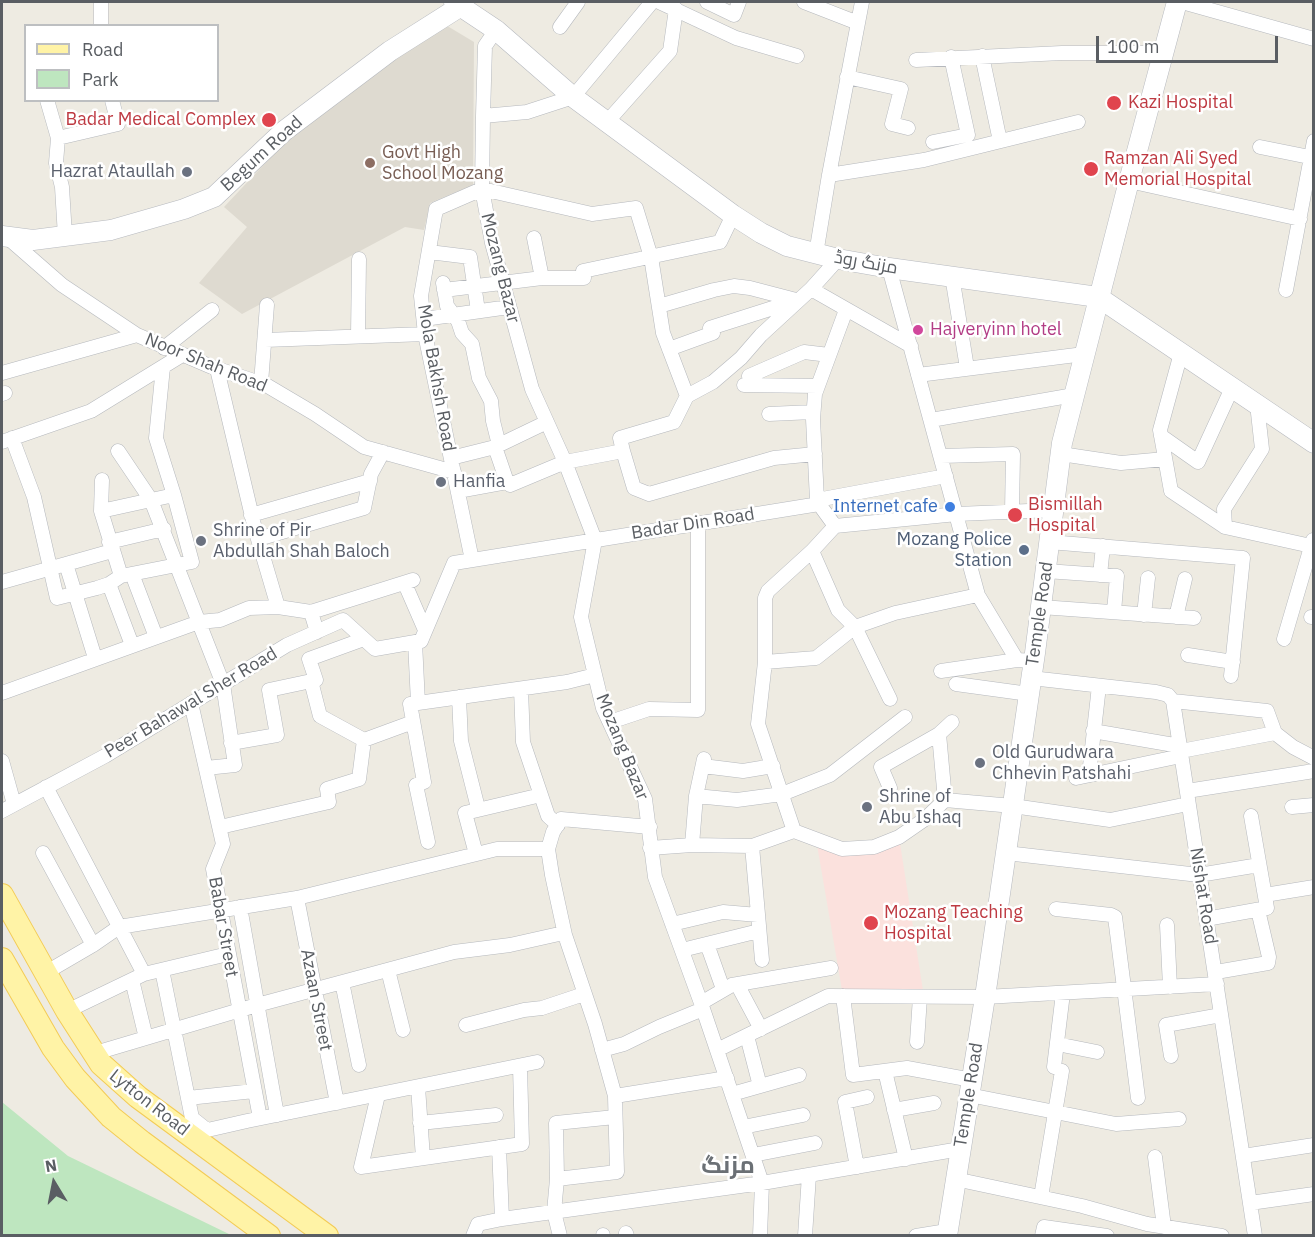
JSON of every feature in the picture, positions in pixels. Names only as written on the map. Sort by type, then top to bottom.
[{"type":"main road","name":"Lytton Road","points":[[2,895],[92,1054],[117,1080],[198,1132],[327,1236]]},
{"type":"main road","name":"Lytton Road","points":[[2,959],[53,1048],[75,1078],[111,1117],[269,1236]]},
{"type":"main road","points":[[53,1048],[80,1034]]},
{"type":"street","points":[[101,24],[105,2]]},
{"type":"street","points":[[560,27],[578,2]]},
{"type":"street","points":[[483,116],[527,112],[573,97],[651,2],[676,9],[736,38],[797,56]]},
{"type":"street","points":[[707,2],[734,15],[739,2]]},
{"type":"street","points":[[804,2],[858,23]]},
{"type":"street","points":[[816,254],[862,2]]},
{"type":"street","points":[[1179,2],[1314,39]]},
{"type":"street","name":"Temple Road","points":[[947,1233],[1013,806],[1028,673],[1041,607],[1061,454],[1098,297],[1163,53],[1179,2]]},
{"type":"street","name":"مزنگ روڈ","points":[[460,3],[496,30],[573,97],[733,215],[761,233],[788,246],[838,259],[1098,297],[1257,404],[1312,437]]},
{"type":"street","name":"Begum Road","points":[[4,236],[33,240],[111,230],[184,209],[214,197],[284,131],[390,51],[460,3]]},
{"type":"street","points":[[607,122],[670,51],[676,9]]},
{"type":"street","name":"Mozang Bazar","points":[[496,30],[485,46],[483,116],[482,189],[492,243],[532,389],[565,462],[595,540],[581,618],[603,708],[645,799],[655,877],[702,1006],[762,1184],[760,1236]]},
{"type":"street","points":[[916,60],[982,56],[1163,53]]},
{"type":"street","points":[[982,56],[1000,141]]},
{"type":"street","points":[[933,142],[968,135],[951,57]]},
{"type":"street","points":[[847,77],[901,89],[892,124],[908,128]]},
{"type":"street","points":[[48,102],[58,138],[56,162],[62,187],[65,236]]},
{"type":"street","points":[[58,138],[118,124],[112,102]]},
{"type":"street","points":[[829,175],[924,160],[1078,122]]},
{"type":"street","points":[[1286,290],[1314,141]]},
{"type":"street","points":[[1260,147],[1312,158]]},
{"type":"street","points":[[1129,181],[1300,219]]},
{"type":"street","points":[[482,189],[592,214],[636,208],[651,257],[663,333],[687,396]]},
{"type":"street","name":"Mola Bakhsh Road","points":[[472,560],[425,334],[421,296],[436,209],[482,189]]},
{"type":"street","points":[[507,482],[497,446],[491,401],[479,378],[472,344],[462,333],[447,306],[443,286],[474,286],[543,278],[584,278],[583,271],[720,243],[733,215]]},
{"type":"street","name":"Noor Shah Road","points":[[4,236],[62,285],[137,335],[182,356],[261,383],[315,414],[364,447],[454,472]]},
{"type":"street","points":[[534,238],[543,278]]},
{"type":"street","points":[[429,252],[470,257],[478,311]]},
{"type":"street","points":[[358,336],[359,259]]},
{"type":"street","points":[[814,454],[774,458],[649,494],[634,489],[620,438],[674,422],[687,396],[713,382],[741,358],[838,259]]},
{"type":"street","points":[[889,268],[978,595],[1028,673]]},
{"type":"street","points":[[952,276],[967,368]]},
{"type":"street","points":[[659,306],[735,286],[797,300]]},
{"type":"street","points":[[811,289],[910,346]]},
{"type":"street","points":[[669,348],[713,333],[710,328],[797,300]]},
{"type":"street","points":[[261,383],[267,305]]},
{"type":"street","points":[[424,319],[509,307]]},
{"type":"street","points":[[164,348],[212,310]]},
{"type":"street","points":[[846,310],[818,386],[813,412],[817,500],[946,476]]},
{"type":"street","points":[[265,340],[425,334]]},
{"type":"street","points":[[2,373],[137,335]]},
{"type":"street","points":[[818,386],[747,380],[804,352],[829,355]]},
{"type":"street","points":[[1181,353],[1160,430],[1171,491],[1225,527],[1312,542],[1284,639]]},
{"type":"street","points":[[918,375],[1084,354]]},
{"type":"street","points":[[163,367],[156,438],[192,562],[121,578],[75,595],[57,598],[34,497],[7,440],[91,411],[163,367],[182,356]]},
{"type":"street","points":[[217,369],[251,515],[278,607]]},
{"type":"street","points":[[1161,436],[1198,462],[1232,387]]},
{"type":"street","points":[[931,420],[1074,395]]},
{"type":"street","points":[[1225,527],[1224,509],[1263,449],[1257,404]]},
{"type":"street","points":[[769,414],[813,412]]},
{"type":"street","points":[[451,458],[497,446],[547,422]]},
{"type":"street","points":[[118,451],[151,500],[223,684],[235,765],[206,768]]},
{"type":"street","points":[[458,491],[507,482],[510,485],[565,462],[623,451]]},
{"type":"street","points":[[258,539],[364,508],[371,474],[383,452]]},
{"type":"street","points":[[940,456],[1013,454],[1012,512]]},
{"type":"street","points":[[1061,454],[1121,463],[1165,459]]},
{"type":"street","points":[[102,480],[100,511],[121,578],[132,645]]},
{"type":"street","points":[[251,515],[370,481]]},
{"type":"street","points":[[100,511],[174,495]]},
{"type":"street","name":"Badar Din Road","points":[[415,642],[421,641],[453,563],[819,504],[835,526]]},
{"type":"street","points":[[794,831],[758,724],[765,662],[765,598],[768,591],[812,551],[835,526],[957,514],[1053,510]]},
{"type":"street","points":[[610,722],[649,709],[698,710],[698,524]]},
{"type":"street","points":[[2,582],[66,564],[164,529]]},
{"type":"street","points":[[1049,542],[1243,558],[1231,676]]},
{"type":"street","points":[[1100,575],[1102,546]]},
{"type":"street","points":[[812,551],[838,610],[855,627],[890,699]]},
{"type":"street","points":[[66,564],[95,658]]},
{"type":"street","points":[[1046,571],[1117,576],[1114,612]]},
{"type":"street","points":[[121,578],[156,637]]},
{"type":"street","points":[[1144,615],[1148,578]]},
{"type":"street","points":[[1176,617],[1185,579]]},
{"type":"street","points":[[2,693],[132,645],[199,622],[220,620],[249,608],[278,607],[311,612],[409,582],[425,630]]},
{"type":"street","points":[[765,662],[816,658],[855,627],[895,613],[978,595]]},
{"type":"street","points":[[1041,607],[1194,618]]},
{"type":"street","points":[[311,612],[317,632]]},
{"type":"street","name":"Peer Bahawal Sher Road","points":[[8,808],[105,756],[287,645],[343,620],[375,649],[415,642]]},
{"type":"street","points":[[231,742],[276,735],[268,690],[315,680],[309,658],[364,639]]},
{"type":"street","points":[[415,642],[418,703]]},
{"type":"street","points":[[1188,655],[1233,662]]},
{"type":"street","points":[[941,671],[1028,673],[1098,686],[1156,692],[1168,695],[1173,701],[1267,711],[1275,733],[1300,752],[1314,758]]},
{"type":"street","points":[[956,684],[1028,673]]},
{"type":"street","points":[[428,842],[416,785],[424,782],[410,704],[567,682],[595,675]]},
{"type":"street","points":[[311,681],[320,716],[364,740],[413,722]]},
{"type":"street","points":[[1098,686],[1094,731],[1082,776],[1181,751],[1275,733]]},
{"type":"street","points":[[521,689],[523,742],[548,816],[558,825]]},
{"type":"street","points":[[459,697],[461,741],[478,808]]},
{"type":"street","name":"Nishat Road","points":[[1173,701],[1255,1236]]},
{"type":"street","name":"Babar Street","points":[[191,704],[223,844],[213,869],[260,1118]]},
{"type":"street","points":[[696,796],[737,800],[782,794],[830,775],[905,717]]},
{"type":"street","points":[[890,788],[881,767],[939,734],[952,722]]},
{"type":"street","points":[[1094,731],[1181,751]]},
{"type":"street","points":[[939,734],[945,800]]},
{"type":"street","points":[[219,827],[329,802],[327,789],[359,780],[364,740]]},
{"type":"street","points":[[2,761],[8,808]]},
{"type":"street","points":[[692,845],[696,796],[703,762],[744,771],[773,766]]},
{"type":"street","points":[[650,848],[692,845],[752,846],[794,831],[842,849],[874,847],[898,837],[925,819],[945,800],[1013,806],[1110,820],[1188,798],[1314,771]]},
{"type":"street","points":[[46,787],[119,927],[138,977],[146,1038]]},
{"type":"street","points":[[476,854],[465,813],[478,808],[541,795]]},
{"type":"street","points":[[1292,807],[1314,805]]},
{"type":"street","points":[[1206,919],[1267,908],[1251,816]]},
{"type":"street","points":[[557,1179],[617,1172],[615,1096],[565,935],[548,849],[553,832],[561,819],[650,827]]},
{"type":"street","points":[[752,846],[762,960]]},
{"type":"street","points":[[45,973],[119,927],[297,898],[497,849],[548,849]]},
{"type":"street","points":[[44,853],[93,945]]},
{"type":"street","points":[[1006,853],[1199,875],[1259,865]]},
{"type":"street","points":[[1265,895],[1314,887]]},
{"type":"street","name":"Azaan Street","points":[[297,898],[337,1102]]},
{"type":"street","points":[[240,907],[277,1115]]},
{"type":"street","points":[[1056,909],[1115,917],[1138,1098]]},
{"type":"street","points":[[717,1050],[828,996],[985,997],[1170,987],[1216,978],[1268,963],[1269,957],[1258,910]]},
{"type":"street","points":[[672,924],[723,912],[758,915]]},
{"type":"street","points":[[1167,925],[1170,987]]},
{"type":"street","points":[[682,950],[759,931]]},
{"type":"street","points":[[92,1054],[239,1010],[453,952],[510,945],[559,934],[565,935]]},
{"type":"street","points":[[707,944],[723,990]]},
{"type":"street","points":[[67,1011],[138,977],[228,954]]},
{"type":"street","points":[[602,1050],[624,1044],[702,1006],[723,990],[736,984],[831,969]]},
{"type":"street","points":[[162,970],[192,1118],[198,1132],[537,1062]]},
{"type":"street","points":[[388,970],[403,1030]]},
{"type":"street","points":[[342,982],[359,1065]]},
{"type":"street","points":[[736,984],[761,1029]]},
{"type":"street","points":[[1041,1197],[1055,1112],[1057,1044],[1063,993]]},
{"type":"street","points":[[466,1024],[542,1008],[584,994]]},
{"type":"street","points":[[843,996],[854,1075],[907,1068],[1055,1112],[1116,1124],[1179,1119]]},
{"type":"street","points":[[917,1042],[920,997]]},
{"type":"street","points":[[1171,1056],[1166,1025],[1221,1015]]},
{"type":"street","points":[[747,1036],[760,1086]]},
{"type":"street","points":[[1057,1044],[1097,1052]]},
{"type":"street","points":[[378,1095],[361,1167],[522,1144],[520,1066]]},
{"type":"street","points":[[885,1071],[906,1159]]},
{"type":"street","points":[[732,1094],[799,1075]]},
{"type":"street","points":[[615,1096],[727,1078]]},
{"type":"street","points":[[418,1087],[423,1158]]},
{"type":"street","points":[[188,1098],[254,1091]]},
{"type":"street","points":[[857,1167],[845,1102],[867,1097]]},
{"type":"street","points":[[894,1110],[934,1103]]},
{"type":"street","points":[[420,1123],[496,1115]]},
{"type":"street","points":[[743,1127],[803,1115]]},
{"type":"street","points":[[560,1236],[554,1212],[557,1179],[556,1123],[615,1117]]},
{"type":"street","points":[[753,1155],[815,1143]]},
{"type":"street","points":[[1243,1156],[1314,1145]]},
{"type":"street","points":[[499,1147],[502,1219]]},
{"type":"street","points":[[473,1236],[478,1224],[502,1219],[762,1184],[960,1149]]},
{"type":"street","points":[[1155,1157],[1164,1227]]},
{"type":"street","points":[[805,1236],[809,1175]]},
{"type":"street","points":[[955,1179],[1164,1227],[1222,1236]]},
{"type":"street","points":[[1250,1203],[1314,1194]]},
{"type":"street","points":[[1042,1236],[1044,1227],[1107,1236]]},
{"type":"street","points":[[916,1236],[947,1233]]},
{"type":"shaded area","name":"Govt High School Mozang","points":[[444,24],[474,42],[473,185],[430,203],[424,230],[405,227],[242,314],[199,283],[247,227],[224,207],[287,140],[308,122]]},
{"type":"shaded area","name":"Mozang Teaching Hospital","points":[[899,837],[924,997],[843,996],[816,839],[842,849]]},
{"type":"green space","points":[[2,1102],[68,1156],[231,1235],[2,1235]]},
{"type":"place","name":"Kazi Hospital","points":[[1114,103]]},
{"type":"place","name":"Badar Medical Complex","points":[[269,120]]},
{"type":"place","name":"Govt High School Mozang","points":[[370,163]]},
{"type":"place","name":"Ramzan Ali Syed Memorial Hospital","points":[[1091,169]]},
{"type":"place","name":"Hazrat Ataullah","points":[[187,172]]},
{"type":"place","name":"Hajveryinn hotel","points":[[918,330]]},
{"type":"place","name":"Hanfia","points":[[441,482]]},
{"type":"place","name":"Internet cafe","points":[[950,507]]},
{"type":"place","name":"Bismillah Hospital","points":[[1015,515]]},
{"type":"place","name":"Shrine of Pir Abdullah Shah Baloch","points":[[201,541]]},
{"type":"place","name":"Mozang Police Station","points":[[1024,550]]},
{"type":"place","name":"Old Gurudwara Chhevin Patshahi","points":[[980,763]]},
{"type":"place","name":"Shrine of Abu Ishaq","points":[[867,807]]},
{"type":"place","name":"Mozang Teaching Hospital","points":[[871,923]]},
{"type":"district","name":"مزنگ","points":[[728,1166]]}]
